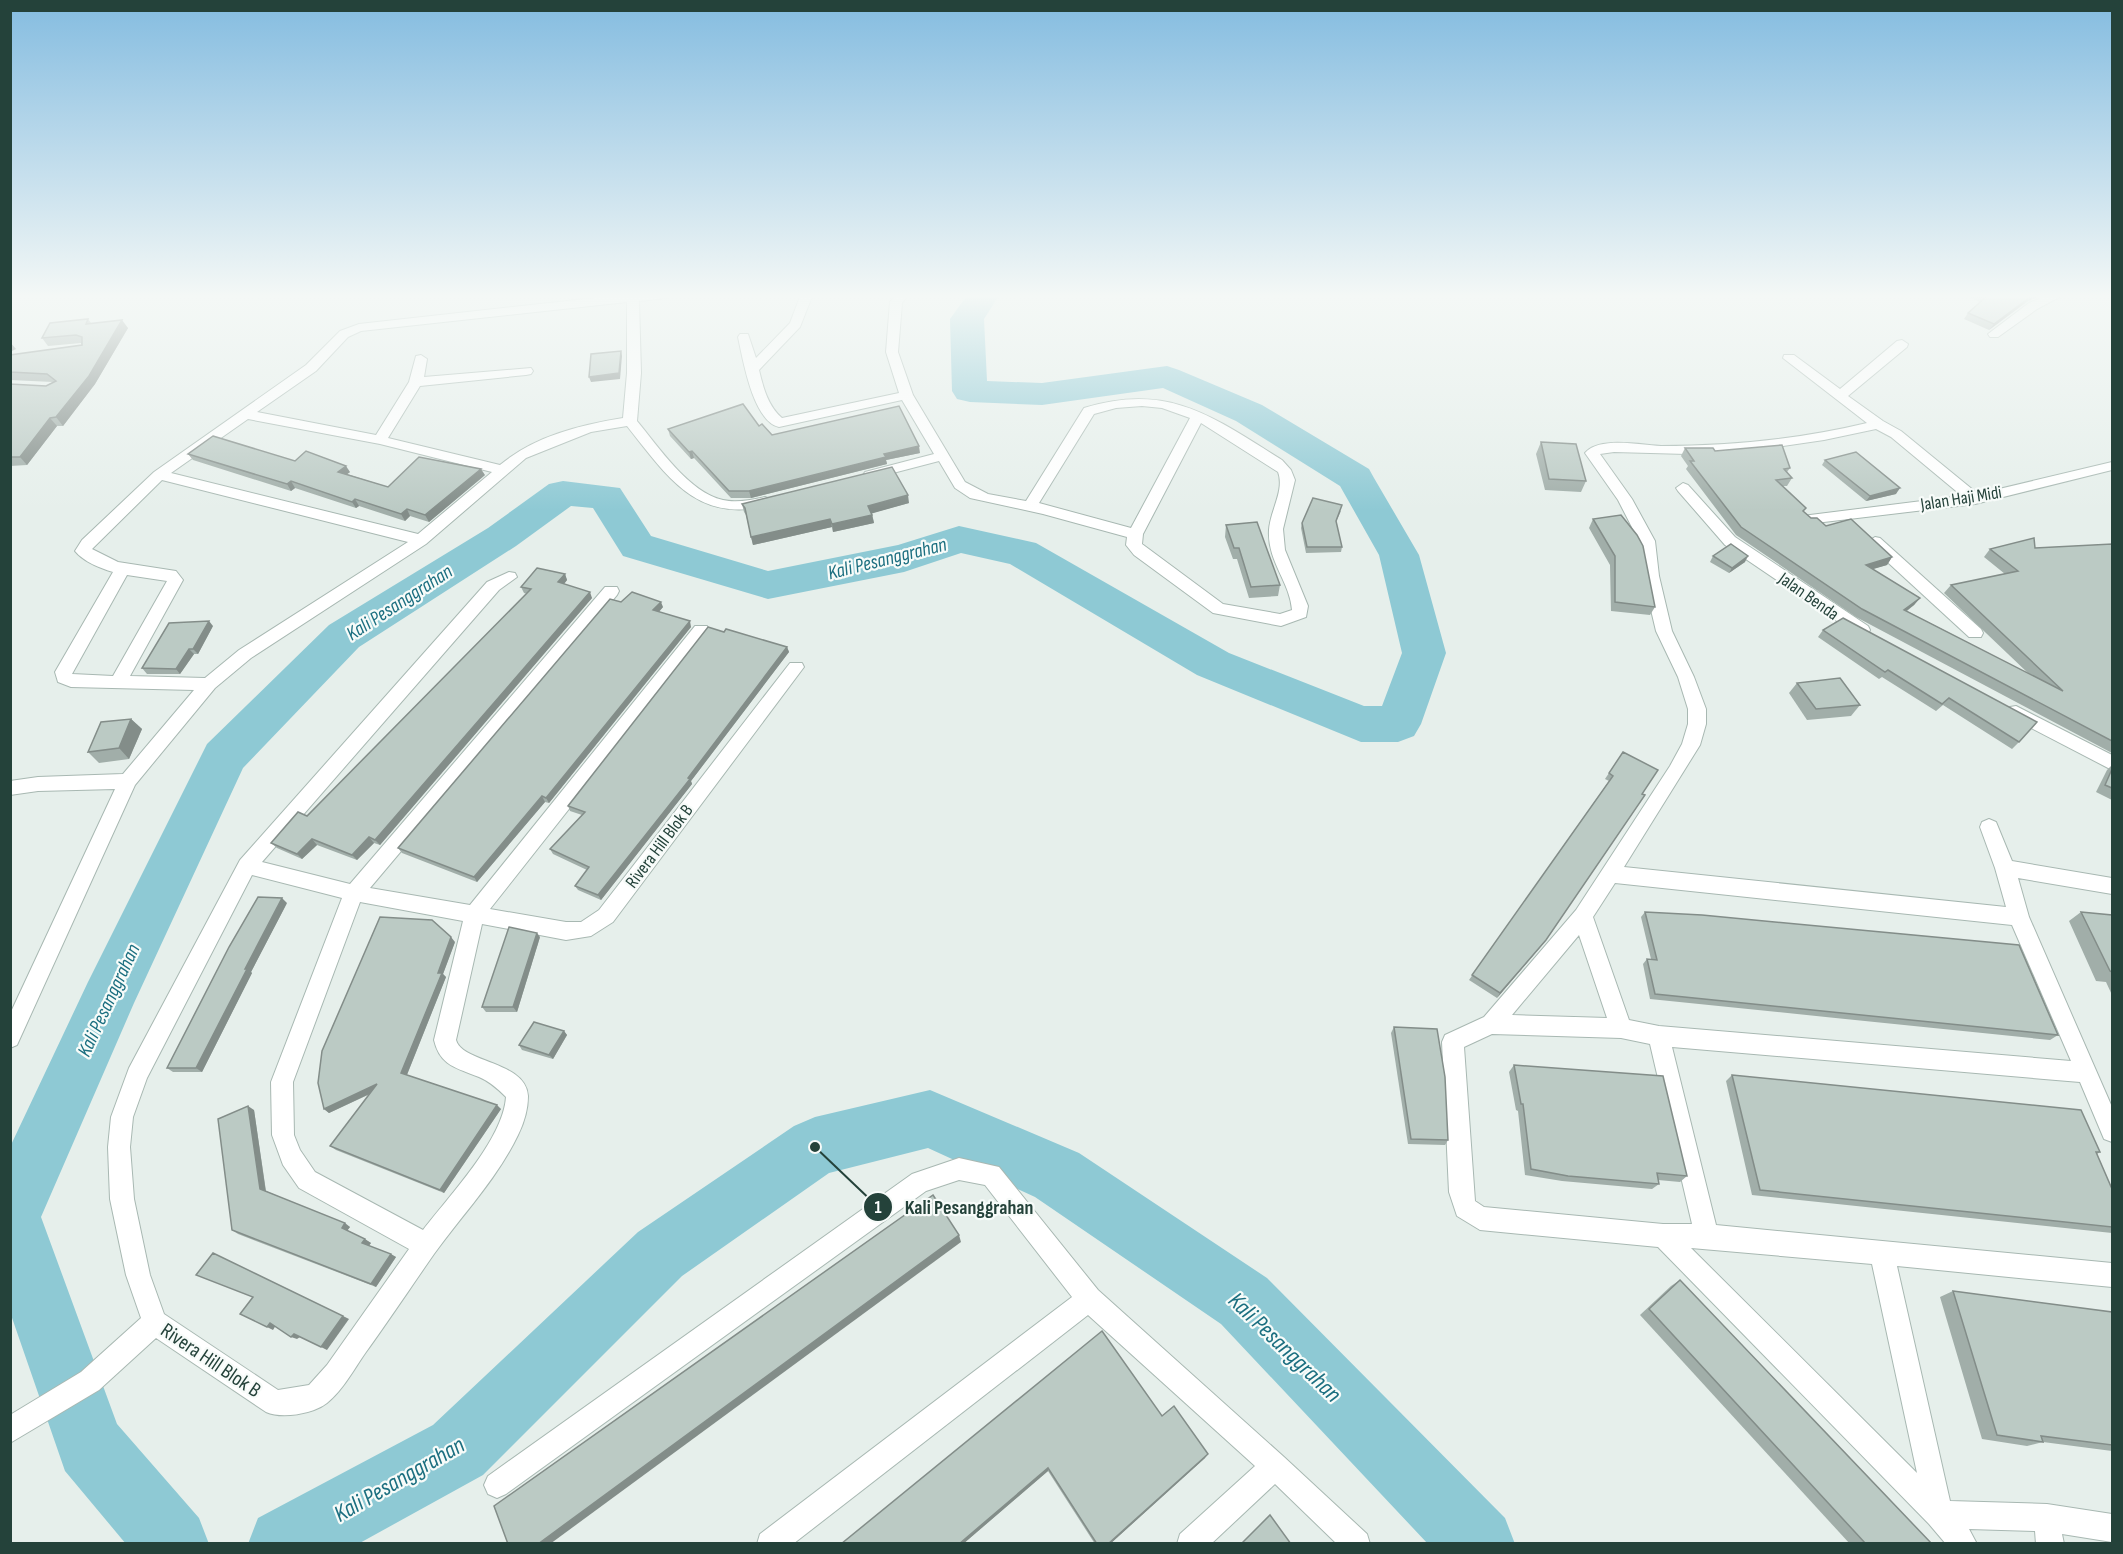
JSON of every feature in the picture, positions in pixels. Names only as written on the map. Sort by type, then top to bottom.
[{"type":"street","points":[[118,682],[175,580],[171,575],[122,570],[83,551],[87,544],[159,475],[312,367]]},
{"type":"street","points":[[380,440],[416,382],[419,367]]},
{"type":"street","points":[[634,367],[630,421],[693,492],[721,505],[751,505],[784,496]]},
{"type":"street","points":[[755,367],[753,369],[763,402],[772,419],[779,423],[906,395]]},
{"type":"street","points":[[897,367],[906,395],[960,485],[969,494],[992,501],[1030,506],[1135,534]]},
{"type":"street","points":[[1802,367],[1878,424],[1896,434],[1975,498]]},
{"type":"street","points":[[1841,395],[1875,367]]},
{"type":"street","points":[[416,382],[526,371]]},
{"type":"street","points":[[1030,506],[1089,411],[1122,402],[1159,403],[1199,415],[1277,463],[1284,470],[1288,480],[1276,529],[1277,550],[1300,606],[1300,613],[1281,620],[1219,609],[1134,545],[1135,534],[1199,415]]},
{"type":"street","points":[[246,414],[380,440],[501,470]]},
{"type":"street","points":[[10,1038],[128,781],[209,684],[245,654],[421,540],[521,454],[546,442],[588,428],[630,421]]},
{"type":"street","points":[[1878,424],[1830,437],[1752,447],[1661,450],[1601,448],[1592,453],[1625,499],[1647,541],[1651,576],[1664,631],[1686,677],[1697,709],[1697,724],[1691,745],[1583,916],[1491,1024],[1453,1042],[1461,1192],[1465,1208],[1480,1218],[1664,1236],[1707,1236],[2112,1275]]},
{"type":"street","points":[[853,479],[943,456]]},
{"type":"street","name":"Jalan Haji Midi","points":[[1807,519],[1975,498],[2112,466]]},
{"type":"street","points":[[159,475],[421,540]]},
{"type":"street","name":"Jalan Benda","points":[[1683,488],[1730,541],[1849,624],[1881,640]]},
{"type":"street","points":[[1845,514],[1975,633]]},
{"type":"street","points":[[122,570],[63,672],[64,678],[71,681],[209,684]]},
{"type":"street","name":"Rivera Hill Blok B","points":[[509,577],[493,586],[247,866],[138,1075],[122,1117],[119,1147],[122,1199],[138,1275],[155,1322],[275,1403],[301,1400],[317,1395],[336,1374],[426,1245],[488,1164],[510,1129],[516,1110],[517,1093],[507,1082],[490,1071],[453,1057],[446,1050],[445,1040],[474,915],[701,630]]},
{"type":"street","points":[[426,1245],[307,1179],[291,1157],[283,1135],[282,1082],[354,893],[611,591]]},
{"type":"street","name":"Rivera Hill Blok B","points":[[247,866],[354,893],[566,931],[584,930],[606,916],[796,667]]},
{"type":"street","points":[[1996,702],[2112,763]]},
{"type":"street","points":[[10,788],[38,784],[128,781]]},
{"type":"street","points":[[1989,827],[2005,868],[2019,917],[2112,1131]]},
{"type":"street","points":[[2005,868],[2112,886]]},
{"type":"street","points":[[1610,874],[2019,917]]},
{"type":"street","points":[[1583,916],[1621,1028]]},
{"type":"street","points":[[1491,1024],[1621,1028],[1659,1036],[2085,1072]]},
{"type":"street","points":[[1659,1036],[1707,1236]]},
{"type":"street","points":[[497,1485],[920,1182],[959,1169],[991,1175],[1089,1299],[1275,1466],[1357,1544]]},
{"type":"street","points":[[1664,1236],[1939,1514],[1964,1544]]},
{"type":"street","points":[[1882,1253],[1939,1514]]},
{"type":"street","points":[[770,1544],[1089,1299]]},
{"type":"street","points":[[12,1430],[90,1381],[155,1322]]},
{"type":"street","points":[[1190,1544],[1275,1466]]},
{"type":"street","points":[[1939,1514],[2049,1531],[2112,1528]]},
{"type":"building","points":[[10,367],[95,367],[56,417],[50,418],[20,457],[10,457],[10,384],[46,386],[56,381],[47,374],[10,372]]},
{"type":"building","points":[[590,367],[620,367],[619,373],[589,377]]},
{"type":"building","points":[[743,404],[759,426],[762,424],[772,435],[899,406],[919,446],[884,454],[886,457],[749,491],[729,491],[668,429]]},
{"type":"building","points":[[213,436],[295,461],[306,451],[346,466],[338,472],[388,487],[419,457],[481,469],[425,515],[407,509],[401,514],[355,499],[352,502],[291,481],[287,484],[188,454]]},
{"type":"building","points":[[1541,442],[1576,444],[1586,481],[1549,479]]},
{"type":"building","points":[[1782,445],[1790,468],[1784,469],[1792,478],[1776,480],[1806,508],[1803,511],[1811,518],[1817,518],[1826,526],[1851,519],[1892,557],[1866,565],[1920,598],[1904,610],[2063,691],[1951,585],[2018,571],[1990,549],[2034,538],[2035,548],[2112,544],[2112,741],[1862,609],[1741,527],[1690,461],[1694,461],[1685,448],[1713,448],[1715,451]]},
{"type":"building","points":[[1856,452],[1900,488],[1870,496],[1825,460]]},
{"type":"building","points":[[892,467],[908,495],[868,506],[872,515],[832,524],[830,519],[751,537],[745,508],[742,504]]},
{"type":"building","points":[[1313,498],[1342,505],[1336,521],[1342,547],[1307,547],[1302,523]]},
{"type":"building","points":[[1621,515],[1643,546],[1655,607],[1615,602],[1615,556],[1593,519]]},
{"type":"building","points":[[1257,522],[1280,585],[1251,587],[1239,548],[1234,548],[1226,525]]},
{"type":"building","points":[[1731,544],[1748,556],[1732,568],[1713,556]]},
{"type":"building","points":[[537,568],[565,574],[558,582],[590,592],[375,840],[369,837],[352,855],[312,839],[297,854],[271,843],[298,812],[307,816],[531,589],[521,587]]},
{"type":"building","points":[[632,592],[661,602],[653,610],[690,621],[546,798],[542,796],[474,877],[398,848],[610,599],[621,602]]},
{"type":"building","points":[[1843,618],[2037,722],[2019,742],[1949,698],[1942,704],[1888,670],[1885,672],[1823,630]]},
{"type":"building","points":[[209,621],[193,649],[189,649],[176,669],[142,668],[169,623]]},
{"type":"building","points":[[708,627],[724,632],[726,629],[787,647],[688,778],[690,779],[598,895],[575,886],[589,867],[550,849],[585,812],[568,806]]},
{"type":"building","points":[[1840,678],[1860,705],[1816,709],[1797,683]]},
{"type":"building","points":[[131,719],[119,748],[88,752],[101,722]]},
{"type":"building","points":[[1623,752],[1658,770],[1642,794],[1645,795],[1546,940],[1500,993],[1472,975],[1613,776],[1609,773]]},
{"type":"building","points":[[2112,769],[2112,788],[2105,785]]},
{"type":"building","points":[[258,897],[282,898],[196,1068],[167,1068],[229,947]]},
{"type":"building","points":[[1645,912],[1702,915],[2019,945],[2058,1035],[1655,994],[1647,959],[1657,960]]},
{"type":"building","points":[[2081,912],[2112,915],[2112,972],[2110,971]]},
{"type":"building","points":[[380,917],[432,920],[451,937],[438,973],[442,973],[401,1073],[497,1105],[440,1190],[330,1146],[377,1084],[324,1109],[318,1083],[322,1051]]},
{"type":"building","points":[[509,927],[537,933],[513,1007],[482,1007]]},
{"type":"building","points":[[534,1022],[564,1031],[549,1055],[519,1045]]},
{"type":"building","points":[[1394,1027],[1437,1029],[1445,1077],[1448,1140],[1411,1139]]},
{"type":"building","points":[[1514,1065],[1663,1076],[1687,1176],[1657,1173],[1659,1184],[1568,1176],[1531,1169],[1523,1104],[1521,1104]]},
{"type":"building","points":[[1732,1075],[2081,1110],[2100,1152],[2096,1152],[2112,1189],[2112,1227],[1760,1190]]},
{"type":"building","points":[[248,1106],[260,1189],[345,1223],[342,1228],[365,1239],[362,1243],[391,1254],[371,1284],[232,1230],[218,1119]]},
{"type":"building","points":[[933,1195],[959,1235],[538,1544],[508,1544],[494,1506]]},
{"type":"building","points":[[213,1253],[343,1316],[321,1347],[294,1334],[291,1337],[270,1323],[267,1327],[240,1314],[253,1297],[196,1275]]},
{"type":"building","points":[[1680,1280],[1932,1544],[1866,1544],[1649,1309]]},
{"type":"building","points":[[1953,1291],[2112,1312],[2112,1445],[2041,1436],[2043,1442],[1997,1435]]},
{"type":"building","points":[[1102,1331],[1162,1416],[1174,1406],[1208,1454],[1108,1544],[1097,1544],[1048,1468],[959,1544],[841,1544]]},
{"type":"building","points":[[1270,1515],[1291,1544],[1241,1544]]},
{"type":"waterway","name":"Kali Pesanggrahan","points":[[10,1216],[108,1000],[224,757],[344,636],[502,537],[563,493],[606,497],[637,546],[768,585],[904,558],[959,539],[1022,553],[1213,664],[1361,724],[1398,724],[1424,653],[1399,555],[1355,478],[1249,413],[1167,377],[1042,394],[970,391],[969,367]]},
{"type":"waterway","name":"Kali Pesanggrahan","points":[[284,1544],[458,1450],[660,1254],[815,1147],[930,1119],[1057,1175],[1244,1301],[1479,1544]]},
{"type":"waterway","name":"Kali Pesanggrahan","points":[[10,1217],[90,1446],[173,1544]]},
{"type":"place","name":"Kali Pesanggrahan","points":[[815,1147]]}]
